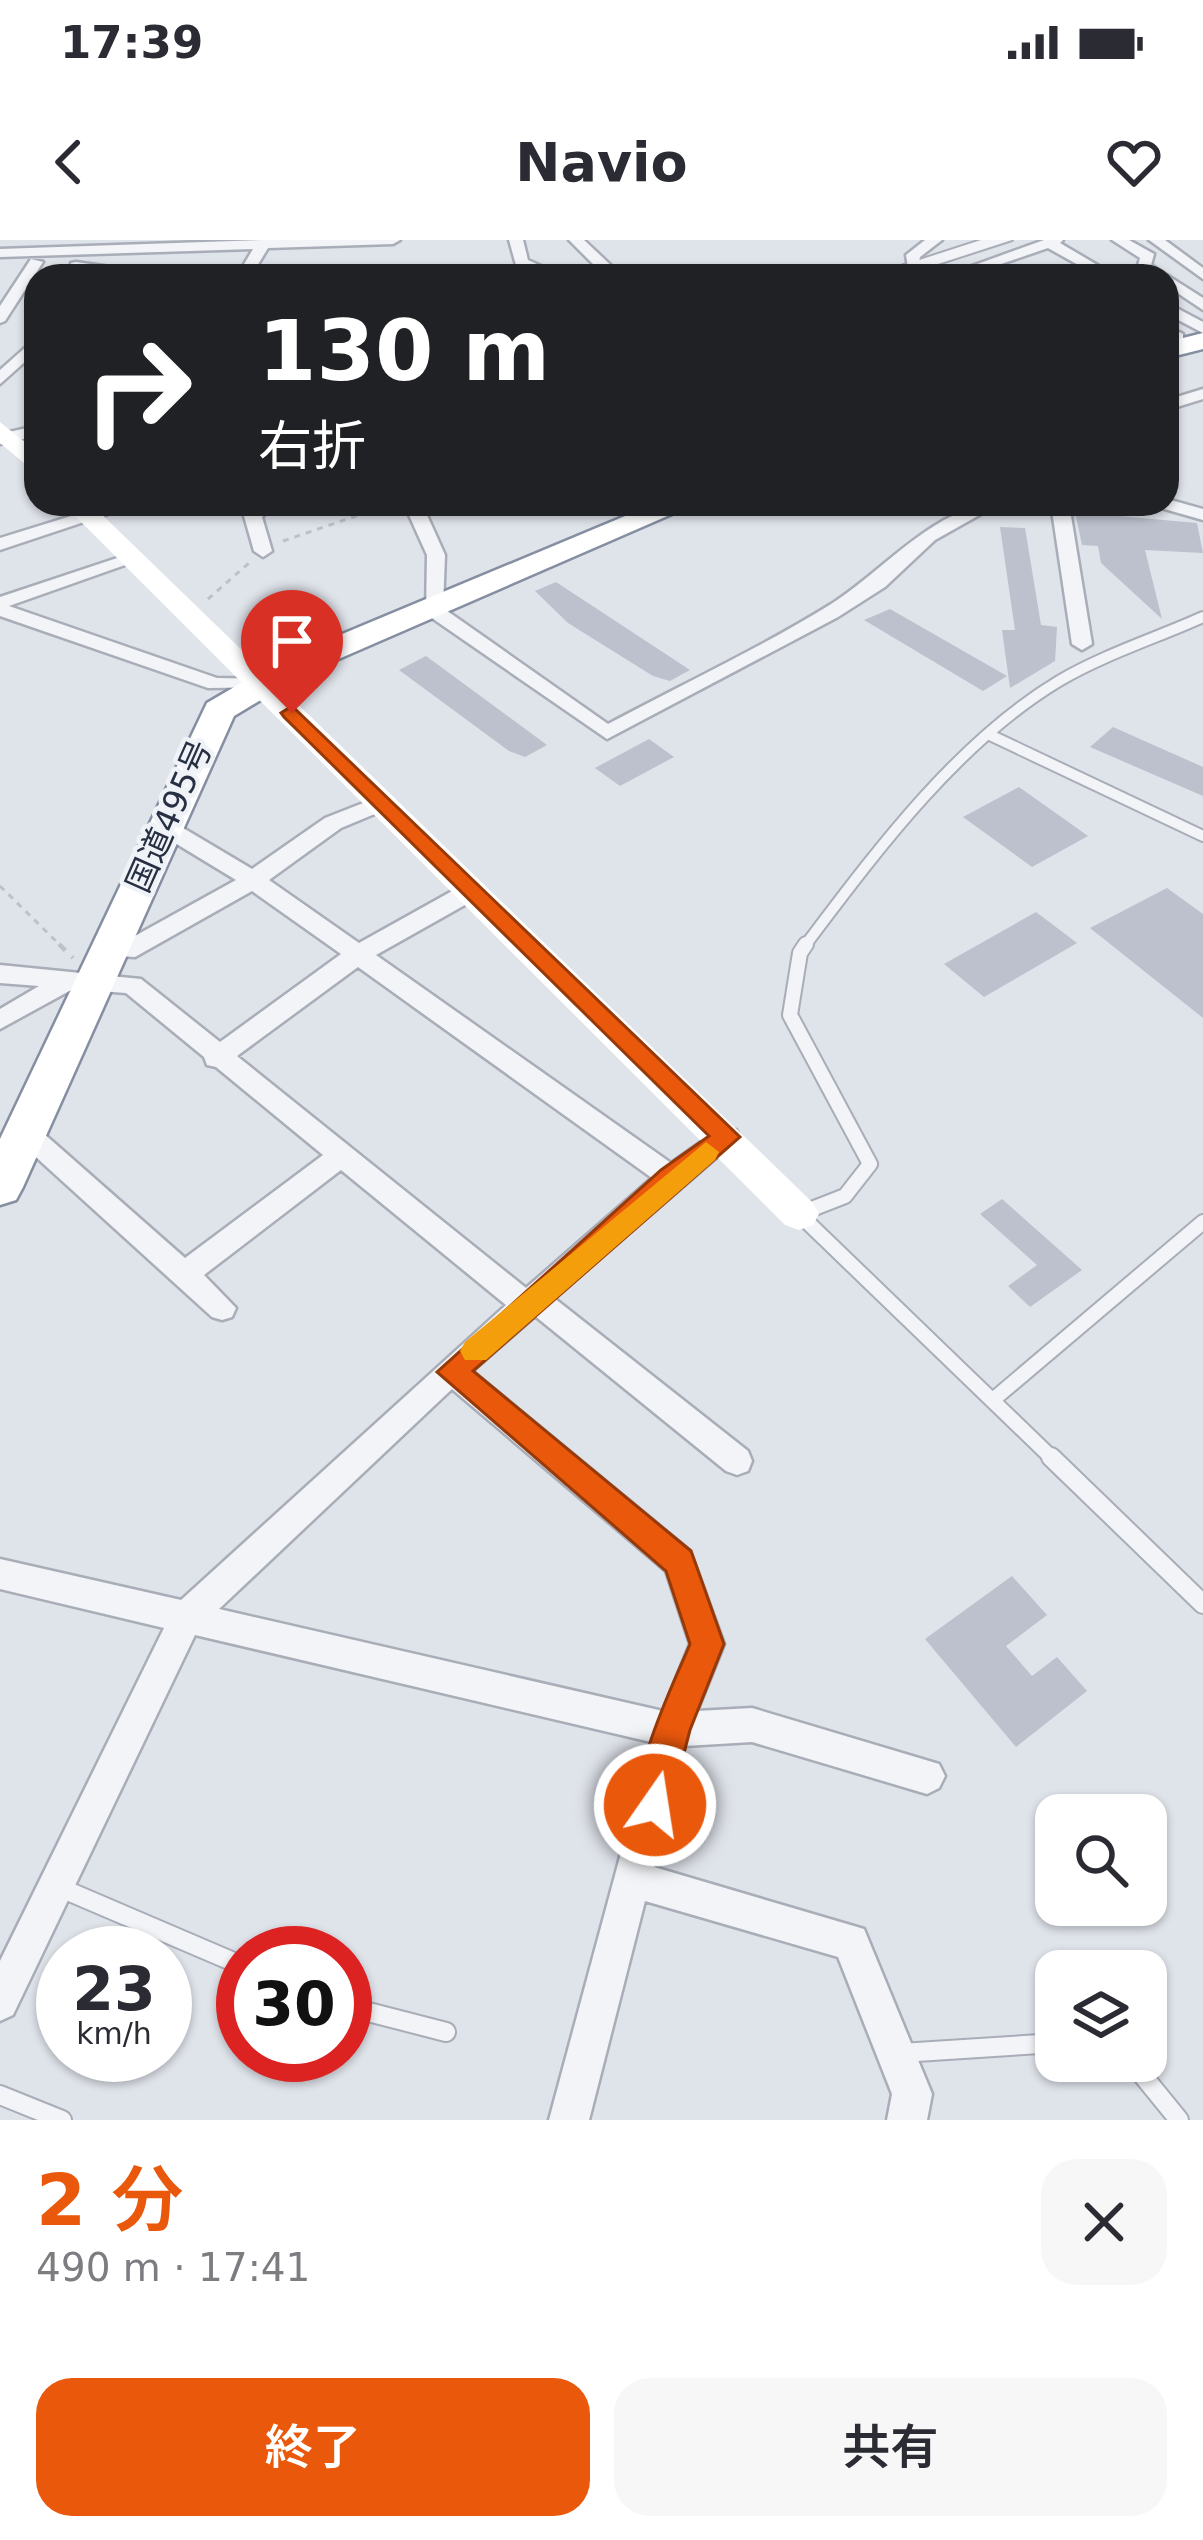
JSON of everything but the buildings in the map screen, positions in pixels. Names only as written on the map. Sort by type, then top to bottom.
[{"type":"highway","name":"国道495号","points":[[0,1187],[92,969],[219,710],[262,683],[652,516]]},
{"type":"main road","points":[[88,516],[727,1137],[799,1214]]},
{"type":"street","points":[[0,256],[393,240]]},
{"type":"street","points":[[577,240],[603,264]]},
{"type":"street","points":[[935,240],[913,255],[913,264],[1053,242],[1089,264]]},
{"type":"street","points":[[1119,240],[1149,257],[1144,264]]},
{"type":"street","points":[[1156,240],[1203,275]]},
{"type":"street","points":[[1191,243],[1179,244],[1203,259]]},
{"type":"street","points":[[251,264],[262,246]]},
{"type":"street","points":[[1025,250],[1049,264]]},
{"type":"street","points":[[0,256],[45,264]]},
{"type":"street","points":[[0,318],[24,281]]},
{"type":"street","points":[[0,379],[24,356]]},
{"type":"street","points":[[0,544],[68,516]]},
{"type":"street","points":[[253,516],[263,551]]},
{"type":"street","points":[[418,516],[436,555],[433,610],[608,733],[831,613],[878,584],[928,536],[967,516]]},
{"type":"street","points":[[1062,516],[1082,644]]},
{"type":"street","points":[[0,606],[133,559]]},
{"type":"street","points":[[0,606],[215,684],[262,683]]},
{"type":"street","points":[[0,1019],[253,880],[333,823],[381,803]]},
{"type":"street","points":[[165,827],[253,880],[671,1177]]},
{"type":"street","points":[[216,1058],[357,955],[471,891]]},
{"type":"street","points":[[0,974],[92,969],[132,985],[340,1156],[737,1461]]},
{"type":"street","points":[[25,1132],[222,1308]]},
{"type":"street","points":[[0,2002],[186,1618],[671,1177],[727,1137]]},
{"type":"street","points":[[184,1274],[340,1156]]},
{"type":"street","points":[[452,1372],[679,1562],[707,1644],[672,1730],[637,1880],[569,2120]]},
{"type":"street","points":[[0,1574],[672,1730],[752,1725],[927,1776]]},
{"type":"street","points":[[637,1880],[851,1942],[912,2094],[907,2120]]},
{"type":"lane","points":[[1203,617],[1062,679],[949,774],[867,864],[800,953],[790,1015],[870,1164],[845,1196],[799,1214],[1203,1604]]},
{"type":"lane","points":[[992,736],[1203,836]]},
{"type":"lane","points":[[994,1399],[1203,1222]]},
{"type":"lane","points":[[56,1886],[216,1954]]},
{"type":"lane","points":[[372,2013],[446,2032]]},
{"type":"lane","points":[[896,2054],[1035,2044]]},
{"type":"lane","points":[[1149,2082],[1179,2120]]},
{"type":"lane","points":[[0,2095],[62,2120]]},
{"type":"path","points":[[0,886],[92,969]]},
{"type":"slow traffic","points":[[475,1351],[671,1177],[706,1152]]},
{"type":"route","points":[[292,713],[727,1137],[671,1177],[452,1372],[679,1562],[707,1644],[672,1730],[655,1805]]}]
